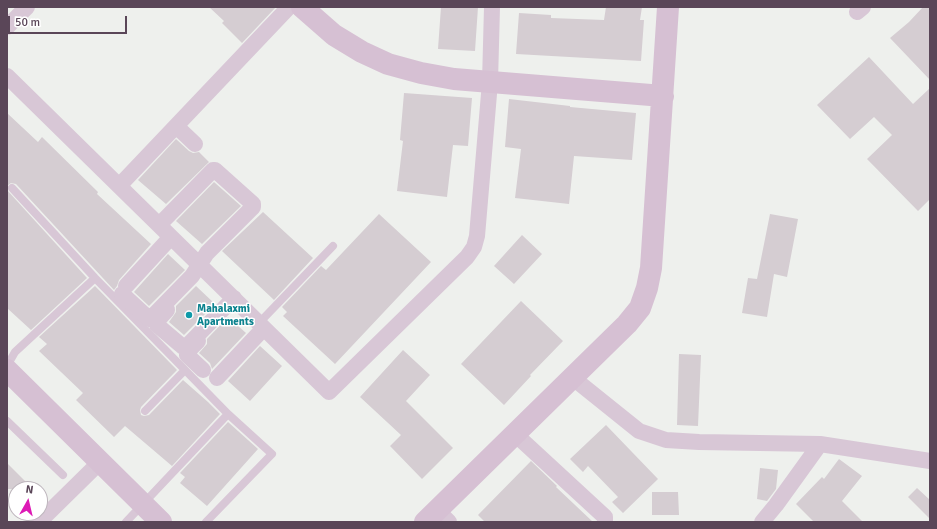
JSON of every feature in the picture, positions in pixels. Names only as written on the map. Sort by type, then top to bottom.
[{"type":"street","points":[[7,27],[28,7]]},
{"type":"street","points":[[119,186],[289,7]]},
{"type":"street","points":[[302,7],[334,35],[362,52],[388,64],[421,73],[490,82],[663,96]]},
{"type":"street","points":[[7,76],[329,392],[467,257],[474,247],[477,236],[490,82],[492,7]]},
{"type":"street","points":[[437,518],[515,434],[627,324],[640,308],[652,268],[668,7]]},
{"type":"street","points":[[176,126],[195,144]]},
{"type":"street","points":[[157,223],[212,164]]},
{"type":"street","points":[[157,223],[213,170],[215,170],[253,204],[253,207],[207,253],[202,267],[156,322],[157,325],[186,347],[235,300]]},
{"type":"street","points":[[171,237],[124,290],[148,318],[150,318],[202,267]]},
{"type":"street","points":[[235,300],[188,351],[187,355],[210,374],[262,326]]},
{"type":"street","points":[[7,370],[161,522]]},
{"type":"street","points":[[573,378],[639,431],[666,440],[820,444],[930,460]]},
{"type":"street","points":[[515,434],[605,517],[605,522]]},
{"type":"street","points":[[762,522],[820,444]]},
{"type":"street","points":[[39,522],[100,462]]},
{"type":"lane","points":[[12,188],[95,278],[228,414],[272,454],[206,522]]},
{"type":"lane","points":[[262,326],[333,246]]},
{"type":"lane","points":[[7,366],[15,352],[95,278]]},
{"type":"lane","points":[[145,411],[185,370]]},
{"type":"lane","points":[[126,522],[228,414]]},
{"type":"lane","points":[[7,421],[63,475]]},
{"type":"building","points":[[209,7],[276,7],[242,43],[222,23],[224,21]]},
{"type":"building","points":[[441,7],[478,7],[475,51],[438,49]]},
{"type":"building","points":[[606,7],[642,7],[640,20],[644,20],[641,61],[516,54],[519,13],[551,15],[551,18],[604,20]]},
{"type":"building","points":[[923,7],[930,7],[930,80],[890,38],[909,22]]},
{"type":"building","points":[[869,57],[913,104],[930,88],[930,199],[918,211],[867,159],[892,135],[874,117],[850,139],[817,105]]},
{"type":"building","points":[[404,93],[472,98],[468,146],[453,145],[447,197],[397,191],[403,141],[400,140]]},
{"type":"building","points":[[509,99],[570,107],[636,113],[632,160],[574,156],[569,204],[515,198],[521,149],[505,147]]},
{"type":"building","points":[[7,113],[38,142],[42,137],[98,192],[97,194],[151,244],[119,280],[114,290],[16,184],[11,183],[7,186]]},
{"type":"building","points":[[176,139],[189,151],[193,153],[199,152],[209,162],[166,204],[138,180]]},
{"type":"building","points":[[214,182],[241,206],[202,244],[176,221]]},
{"type":"building","points":[[7,190],[87,278],[31,330],[7,308]]},
{"type":"building","points":[[263,212],[313,258],[274,300],[222,251]]},
{"type":"building","points":[[379,214],[431,262],[335,364],[283,316],[287,312],[282,307],[321,266],[326,270]]},
{"type":"building","points":[[770,214],[798,219],[787,277],[774,274],[767,317],[742,313],[748,278],[757,279]]},
{"type":"building","points":[[522,235],[542,254],[514,284],[494,266]]},
{"type":"building","points":[[168,254],[185,270],[149,306],[134,292]]},
{"type":"building","points":[[95,286],[177,370],[141,407],[141,415],[149,415],[183,380],[220,414],[172,466],[125,426],[114,437],[76,400],[83,393],[39,351],[47,344],[39,337]]},
{"type":"building","name":"Mahalaxmi Apartments","points":[[196,286],[215,304],[184,335],[169,322],[176,312],[176,306]]},
{"type":"building","points":[[521,301],[563,341],[530,375],[531,376],[504,405],[461,364]]},
{"type":"building","points":[[228,317],[246,333],[212,369],[210,363],[199,353],[207,344],[207,339]]},
{"type":"building","points":[[260,346],[282,366],[250,401],[228,381]]},
{"type":"building","points":[[403,350],[430,375],[406,401],[453,448],[422,479],[390,446],[401,435],[360,397]]},
{"type":"building","points":[[679,354],[701,355],[698,426],[677,425]]},
{"type":"building","points":[[228,422],[258,449],[207,506],[180,483],[185,477],[180,473]]},
{"type":"building","points":[[606,425],[658,479],[623,513],[612,502],[618,497],[588,466],[583,472],[570,459]]},
{"type":"building","points":[[839,459],[862,476],[842,501],[863,522],[814,522],[796,504],[822,477],[824,479]]},
{"type":"building","points":[[531,461],[593,522],[485,522],[478,515]]},
{"type":"building","points":[[7,463],[25,481],[8,481],[7,489]]},
{"type":"building","points":[[760,468],[778,470],[776,489],[767,501],[757,499]]},
{"type":"building","points":[[917,488],[930,500],[930,519],[908,497]]},
{"type":"building","points":[[652,492],[678,492],[679,515],[652,515]]},
{"type":"place","name":"Mahalaxmi Apartments","points":[[189,315]]}]
